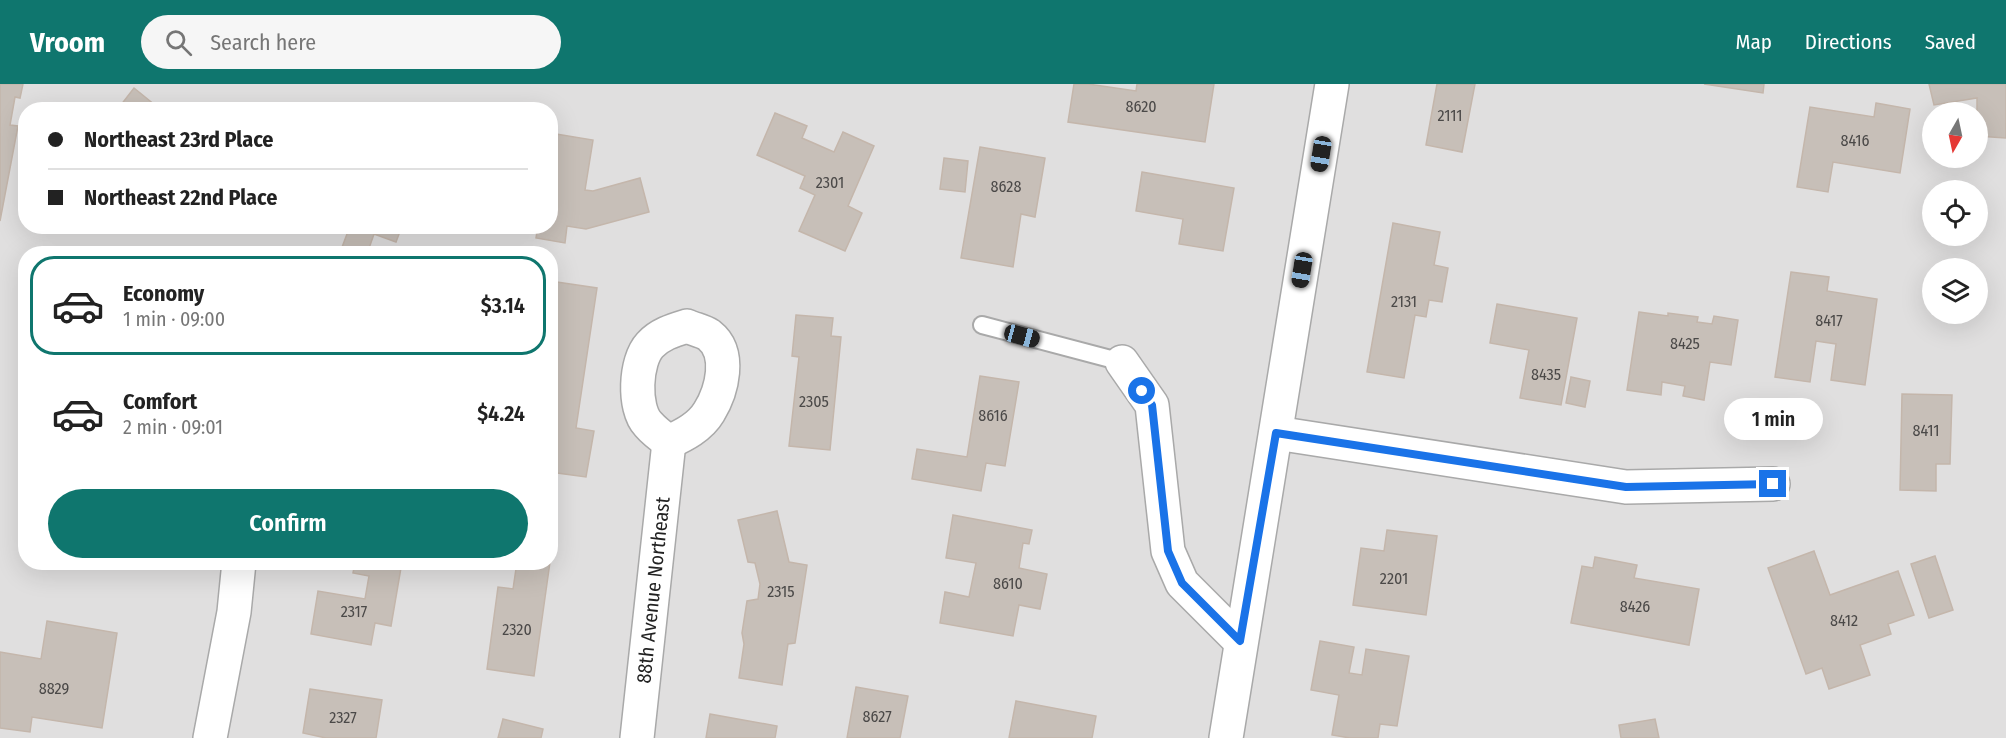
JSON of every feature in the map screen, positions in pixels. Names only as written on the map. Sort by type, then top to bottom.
[{"type":"street","points":[[1226,738],[1332,84]]},
{"type":"street","points":[[1122,362],[1152,405],[1168,551],[1182,583],[1240,641]]},
{"type":"street","points":[[1276,433],[1626,487],[1773,484]]},
{"type":"street","name":"88th Avenue Northeast","points":[[637,738],[669,442]]},
{"type":"street","points":[[210,738],[234,612],[238,570]]},
{"type":"lane","points":[[982,325],[1122,362]]},
{"type":"shaded area","points":[[0,84],[2006,84],[2006,738],[0,738]]},
{"type":"building","points":[[0,84],[23,84],[20,98],[15,97],[10,125],[18,126],[0,221]]},
{"type":"building","points":[[1074,84],[1136,91],[1137,84],[1214,84],[1205,142],[1068,122]]},
{"type":"building","points":[[1437,84],[1475,84],[1462,152],[1426,145]]},
{"type":"building","points":[[1704,84],[1764,84],[1763,93]]},
{"type":"building","points":[[1929,84],[2006,84],[2006,138],[1988,137],[1988,102],[1977,102],[1977,98],[1933,102]]},
{"type":"building","points":[[134,88],[151,102],[123,102]]},
{"type":"building","points":[[1876,103],[1910,109],[1900,173],[1833,162],[1828,192],[1797,187],[1810,107],[1874,117]]},
{"type":"building","points":[[775,113],[807,126],[802,138],[834,152],[843,132],[874,146],[848,206],[862,213],[845,251],[799,231],[815,195],[800,188],[805,176],[757,155]]},
{"type":"building","points":[[558,134],[593,140],[585,190],[593,191],[640,178],[649,212],[586,229],[567,226],[565,243],[536,238],[537,234],[558,234]]},
{"type":"building","points":[[980,147],[1045,158],[1035,217],[1021,214],[1013,267],[961,258]]},
{"type":"building","points":[[944,158],[968,161],[965,192],[940,189]]},
{"type":"building","points":[[1142,172],[1234,188],[1223,251],[1179,244],[1183,219],[1136,211]]},
{"type":"building","points":[[1393,223],[1440,232],[1434,265],[1448,268],[1442,302],[1429,300],[1426,317],[1415,315],[1404,378],[1367,372]]},
{"type":"building","points":[[347,234],[374,234],[370,246],[342,246]]},
{"type":"building","points":[[374,234],[399,234],[396,242]]},
{"type":"building","points":[[1791,272],[1829,277],[1827,291],[1877,299],[1865,385],[1831,380],[1836,344],[1816,341],[1810,382],[1775,377]]},
{"type":"building","points":[[558,282],[597,288],[576,428],[594,431],[586,477],[558,473]]},
{"type":"building","points":[[1497,304],[1577,318],[1561,405],[1520,398],[1529,350],[1490,343]]},
{"type":"building","points":[[1639,312],[1698,317],[1697,322],[1712,324],[1714,316],[1738,320],[1731,365],[1710,362],[1704,400],[1683,396],[1685,386],[1662,382],[1661,395],[1627,390]]},
{"type":"building","points":[[796,315],[833,318],[831,336],[841,337],[830,450],[789,446],[799,357],[792,356]]},
{"type":"building","points":[[980,376],[1019,382],[1005,466],[986,463],[981,491],[912,479],[917,449],[967,457]]},
{"type":"building","points":[[1571,377],[1590,381],[1585,407],[1566,403]]},
{"type":"building","points":[[1902,394],[1952,395],[1950,464],[1936,464],[1936,491],[1900,490]]},
{"type":"building","points":[[777,511],[789,562],[807,565],[795,643],[788,644],[782,685],[739,678],[747,601],[758,599],[760,584],[755,563],[748,562],[738,520]]},
{"type":"building","points":[[953,515],[1032,530],[1029,544],[1023,543],[1019,568],[1047,574],[1040,609],[1019,605],[1013,636],[940,623],[945,592],[969,597],[976,563],[946,558]]},
{"type":"building","points":[[1387,530],[1437,536],[1426,615],[1353,605],[1361,548],[1384,551]]},
{"type":"building","points":[[1814,551],[1830,595],[1898,571],[1914,615],[1888,624],[1891,634],[1860,645],[1870,675],[1829,689],[1822,668],[1806,674],[1768,568]]},
{"type":"building","points":[[1935,556],[1953,610],[1929,618],[1911,564]]},
{"type":"building","points":[[1595,557],[1637,565],[1634,578],[1699,589],[1689,645],[1571,623],[1582,566],[1593,568]]},
{"type":"building","points":[[354,570],[401,570],[391,626],[375,623],[371,645],[311,634],[318,591],[365,599],[369,576],[353,573]]},
{"type":"building","points":[[516,570],[549,570],[534,676],[487,669],[498,587],[513,589]]},
{"type":"building","points":[[47,621],[117,633],[102,728],[32,717],[30,732],[0,728],[0,652],[41,659]]},
{"type":"building","points":[[1320,641],[1354,647],[1349,673],[1362,675],[1366,649],[1409,656],[1397,726],[1380,724],[1378,738],[1350,738],[1332,735],[1339,695],[1311,690]]},
{"type":"building","points":[[856,687],[908,696],[900,738],[847,738]]},
{"type":"building","points":[[310,689],[382,700],[376,738],[326,738],[303,733]]},
{"type":"building","points":[[1016,701],[1096,716],[1092,738],[1009,738]]},
{"type":"building","points":[[710,714],[777,726],[775,738],[706,738]]},
{"type":"building","points":[[503,719],[543,729],[541,738],[498,738]]},
{"type":"building","points":[[1655,719],[1659,738],[1621,738],[1619,725]]},
{"type":"route","points":[[1142,391],[1152,405],[1168,551],[1182,583],[1240,641],[1276,433],[1626,487],[1773,484]]}]
